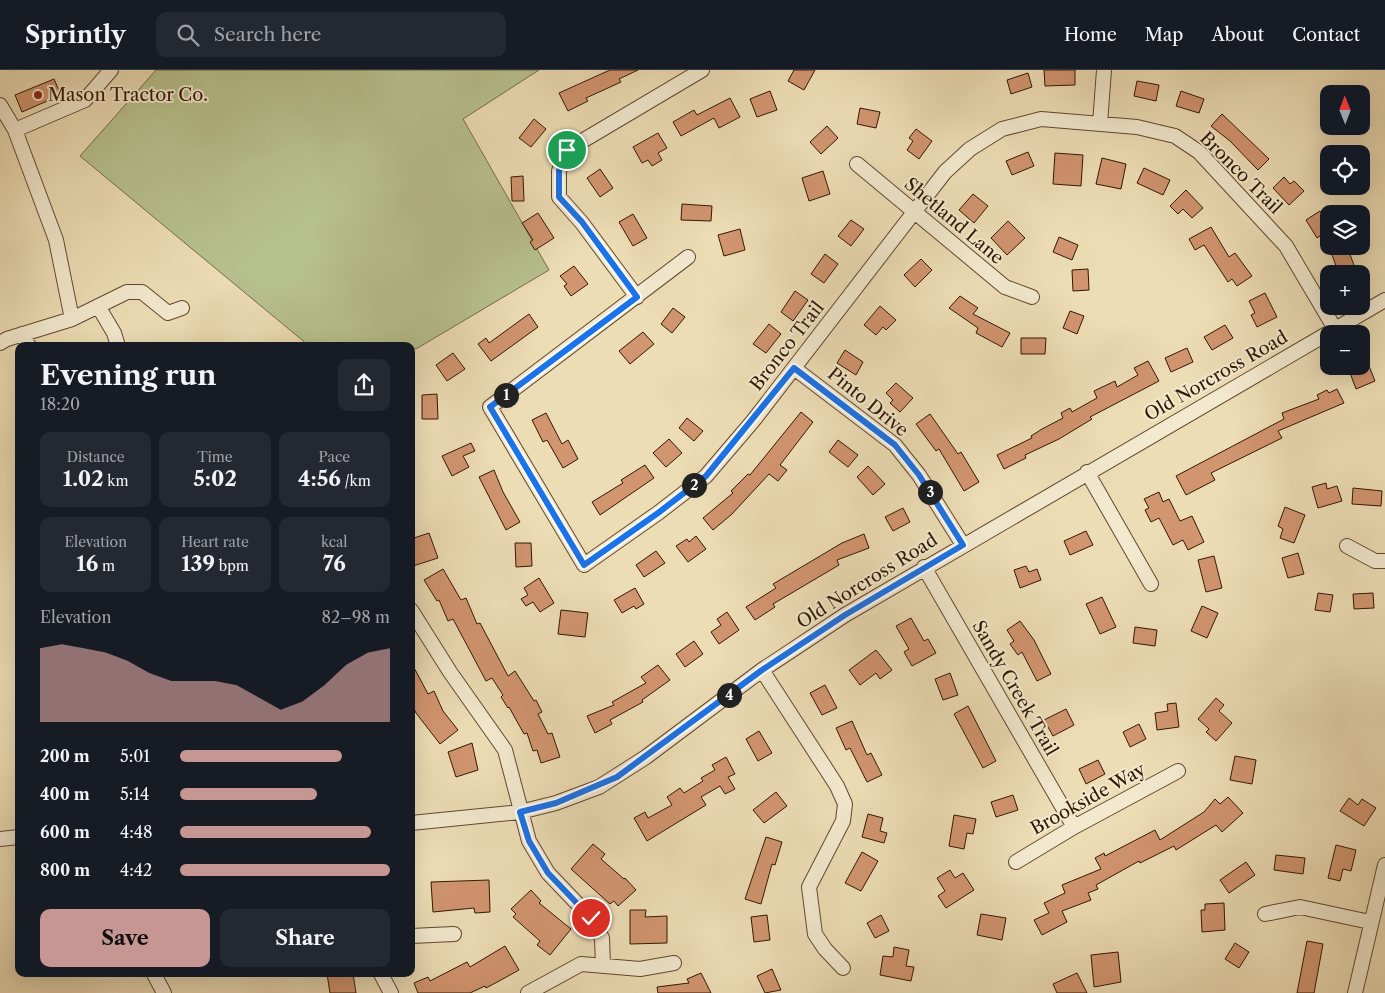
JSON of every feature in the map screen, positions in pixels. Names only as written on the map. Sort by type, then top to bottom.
[{"type":"street","points":[[15,130],[85,100],[111,70]]},
{"type":"street","points":[[637,297],[582,222],[559,197],[559,171],[567,150],[702,70]]},
{"type":"street","points":[[1100,124],[1104,70]]},
{"type":"street","points":[[0,105],[15,130],[56,240],[72,319]]},
{"type":"street","name":"Bronco Trail","points":[[688,257],[490,407],[584,565],[658,513],[706,476],[794,368],[945,172],[970,150],[1002,129],[1041,119],[1137,127],[1175,136],[1199,152],[1286,246],[1333,325]]},
{"type":"street","name":"Shetland Lane","points":[[857,164],[1005,288],[1032,297]]},
{"type":"street","points":[[0,343],[25,340],[127,292],[142,292],[168,313],[182,308]]},
{"type":"street","name":"Old Norcross Road","points":[[1342,325],[1385,300]]},
{"type":"street","points":[[98,306],[114,333],[117,342]]},
{"type":"street","name":"Old Norcross Road","points":[[415,823],[520,812],[556,803],[617,777],[762,670],[845,615],[924,567],[1320,338]]},
{"type":"street","name":"Pinto Drive","points":[[794,368],[895,445],[919,475],[963,545]]},
{"type":"street","points":[[1087,472],[1151,584]]},
{"type":"street","points":[[1347,546],[1375,561],[1385,561]]},
{"type":"street","name":"Sandy Creek Trail","points":[[924,567],[1074,827]]},
{"type":"street","points":[[415,616],[450,672],[505,750],[529,841],[548,873],[591,918],[602,938],[603,966]]},
{"type":"street","points":[[762,670],[837,786],[845,804],[843,821],[809,887],[815,934],[825,949],[843,968]]},
{"type":"street","name":"Brookside Way","points":[[1016,862],[1074,827],[1178,771]]},
{"type":"street","points":[[0,839],[15,837]]},
{"type":"street","points":[[1354,993],[1385,865]]},
{"type":"street","points":[[1264,914],[1300,907],[1370,922]]},
{"type":"street","points":[[415,936],[454,934]]},
{"type":"street","points":[[528,993],[580,964],[640,969],[674,962]]},
{"type":"street","points":[[156,977],[164,993]]},
{"type":"street","points":[[383,977],[391,993]]},
{"type":"green space","points":[[156,70],[539,70],[463,119],[549,270],[416,349],[415,342],[304,342],[80,156]]},
{"type":"building","points":[[610,70],[638,70],[619,79],[621,82],[586,98],[588,101],[568,111],[559,93]]},
{"type":"building","points":[[794,70],[815,70],[804,90],[788,81]]},
{"type":"building","points":[[1044,70],[1075,70],[1075,85],[1045,86]]},
{"type":"building","points":[[1028,73],[1032,87],[1011,94],[1007,80]]},
{"type":"building","name":"Mason Tractor Co.","points":[[54,79],[61,95],[22,112],[15,95]]},
{"type":"building","points":[[1137,81],[1159,85],[1156,101],[1134,96]]},
{"type":"building","points":[[770,91],[777,110],[757,117],[750,99]]},
{"type":"building","points":[[1181,91],[1204,99],[1199,113],[1176,106]]},
{"type":"building","points":[[730,98],[740,117],[719,128],[714,118],[681,136],[673,122],[694,110],[697,115]]},
{"type":"building","points":[[860,108],[880,112],[876,128],[857,124]]},
{"type":"building","points":[[1222,114],[1269,159],[1258,170],[1230,141],[1211,126]]},
{"type":"building","points":[[534,119],[546,129],[531,147],[519,138]]},
{"type":"building","points":[[827,126],[838,138],[821,154],[810,142]]},
{"type":"building","points":[[916,129],[932,141],[919,159],[907,150],[913,141],[909,138]]},
{"type":"building","points":[[658,133],[667,148],[658,153],[662,160],[652,166],[648,160],[642,163],[633,147]]},
{"type":"building","points":[[1028,152],[1034,166],[1012,175],[1006,161]]},
{"type":"building","points":[[1055,153],[1083,155],[1081,186],[1053,184]]},
{"type":"building","points":[[1102,158],[1126,164],[1121,189],[1096,184]]},
{"type":"building","points":[[1144,168],[1170,180],[1163,195],[1137,183]]},
{"type":"building","points":[[600,169],[613,188],[600,197],[587,178]]},
{"type":"building","points":[[823,171],[830,194],[809,201],[802,178]]},
{"type":"building","points":[[523,176],[524,201],[512,201],[511,177]]},
{"type":"building","points":[[1284,177],[1290,184],[1294,181],[1304,191],[1289,205],[1273,188]]},
{"type":"building","points":[[1186,190],[1203,208],[1192,218],[1183,209],[1178,214],[1170,206]]},
{"type":"building","points":[[973,194],[988,206],[974,223],[959,210]]},
{"type":"building","points":[[682,204],[712,206],[711,221],[681,220]]},
{"type":"building","points":[[1320,211],[1320,236],[1317,238],[1306,220]]},
{"type":"building","points":[[538,213],[554,238],[535,250],[530,242],[533,240],[522,223]]},
{"type":"building","points":[[633,214],[647,238],[633,246],[619,222]]},
{"type":"building","points":[[851,220],[864,229],[851,246],[838,236]]},
{"type":"building","points":[[1008,221],[1025,238],[1007,255],[991,238]]},
{"type":"building","points":[[1211,227],[1229,257],[1235,253],[1252,276],[1237,286],[1232,279],[1228,282],[1204,245],[1195,250],[1189,239]]},
{"type":"building","points":[[740,229],[745,250],[724,256],[718,235]]},
{"type":"building","points":[[1059,237],[1078,245],[1072,260],[1053,252]]},
{"type":"building","points":[[825,254],[838,264],[824,283],[811,274]]},
{"type":"building","points":[[1332,255],[1350,255],[1354,265],[1336,265]]},
{"type":"building","points":[[921,259],[932,270],[915,287],[904,275]]},
{"type":"building","points":[[574,266],[588,284],[571,296],[564,286],[567,284],[560,276]]},
{"type":"building","points":[[1088,269],[1089,290],[1073,291],[1072,270]]},
{"type":"building","points":[[795,291],[808,300],[793,321],[781,312]]},
{"type":"building","points":[[1265,293],[1277,317],[1257,327],[1251,315],[1255,313],[1249,301]]},
{"type":"building","points":[[960,296],[978,308],[973,314],[1010,333],[1002,347],[976,333],[978,328],[949,308]]},
{"type":"building","points":[[880,306],[896,320],[886,330],[883,327],[876,335],[864,325]]},
{"type":"building","points":[[673,308],[685,317],[672,333],[661,324]]},
{"type":"building","points":[[1070,311],[1084,316],[1077,334],[1063,328]]},
{"type":"building","points":[[529,314],[538,327],[491,361],[478,344],[486,338],[489,343]]},
{"type":"building","points":[[769,324],[781,334],[766,353],[753,344]]},
{"type":"building","points":[[1225,325],[1233,338],[1212,350],[1204,337]]},
{"type":"building","points":[[643,332],[654,344],[630,364],[619,351]]},
{"type":"building","points":[[1021,338],[1046,338],[1045,354],[1021,354]]},
{"type":"building","points":[[1187,348],[1193,362],[1171,372],[1165,358]]},
{"type":"building","points":[[845,350],[863,362],[856,375],[837,363]]},
{"type":"building","points":[[453,353],[465,369],[447,381],[436,365]]},
{"type":"building","points":[[1148,361],[1159,381],[1090,417],[1092,419],[1059,439],[1025,455],[1026,458],[1004,469],[997,455],[1032,438],[1031,436],[1063,418],[1061,413],[1070,408],[1072,412],[1097,398],[1094,391],[1115,381],[1117,387],[1138,375],[1134,368]]},
{"type":"building","points":[[1370,368],[1375,381],[1356,389],[1351,375],[1370,375]]},
{"type":"building","points":[[896,383],[913,398],[900,412],[890,403],[893,400],[886,393]]},
{"type":"building","points":[[1337,389],[1344,403],[1278,431],[1282,438],[1211,473],[1215,480],[1186,495],[1176,476],[1284,419],[1282,413],[1319,399],[1317,395],[1327,390],[1329,393]]},
{"type":"building","points":[[437,394],[438,419],[422,419],[422,395]]},
{"type":"building","points":[[801,412],[813,422],[780,465],[787,470],[778,481],[769,474],[732,514],[713,530],[703,518],[733,493],[731,491],[748,474],[750,475]]},
{"type":"building","points":[[546,413],[562,444],[568,440],[578,459],[563,468],[547,440],[543,442],[532,420]]},
{"type":"building","points":[[930,414],[958,454],[961,452],[979,482],[964,491],[939,449],[936,451],[916,424]]},
{"type":"building","points":[[687,418],[703,431],[694,441],[679,428]]},
{"type":"building","points":[[669,439],[682,453],[666,467],[653,453]]},
{"type":"building","points":[[838,440],[858,455],[848,467],[829,452]]},
{"type":"building","points":[[471,443],[475,451],[463,456],[469,467],[452,476],[442,456]]},
{"type":"building","points":[[645,465],[654,478],[600,515],[592,502],[623,483],[621,480]]},
{"type":"building","points":[[868,466],[885,484],[873,495],[857,477]]},
{"type":"building","points":[[494,470],[503,492],[520,522],[506,530],[479,477]]},
{"type":"building","points":[[1326,483],[1327,489],[1337,486],[1342,501],[1318,508],[1312,487]]},
{"type":"building","points":[[1353,488],[1382,491],[1381,506],[1352,504]]},
{"type":"building","points":[[1159,492],[1163,502],[1169,499],[1180,521],[1192,516],[1204,542],[1188,550],[1183,540],[1173,545],[1159,518],[1151,522],[1145,510],[1149,508],[1144,499]]},
{"type":"building","points":[[1285,507],[1305,515],[1294,543],[1280,538],[1283,529],[1278,526]]},
{"type":"building","points":[[903,508],[910,522],[893,531],[885,517]]},
{"type":"building","points":[[1086,531],[1093,545],[1070,555],[1064,541]]},
{"type":"building","points":[[429,533],[438,558],[415,565],[415,538]]},
{"type":"building","points":[[864,534],[869,548],[837,560],[839,565],[773,604],[775,607],[755,620],[746,607],[776,588],[773,584],[842,543]]},
{"type":"building","points":[[696,536],[706,549],[688,562],[676,546],[687,539],[689,542]]},
{"type":"building","points":[[515,543],[531,543],[532,566],[516,567]]},
{"type":"building","points":[[656,551],[665,563],[644,577],[636,565]]},
{"type":"building","points":[[1298,553],[1304,574],[1288,578],[1282,558]]},
{"type":"building","points":[[1214,556],[1222,588],[1206,592],[1198,560]]},
{"type":"building","points":[[1026,566],[1029,572],[1037,569],[1041,580],[1020,588],[1014,570]]},
{"type":"building","points":[[443,569],[461,600],[466,598],[477,624],[480,623],[508,676],[515,671],[534,701],[536,700],[542,712],[538,714],[548,734],[552,733],[560,757],[541,763],[537,750],[533,751],[527,733],[524,734],[509,707],[501,697],[503,695],[492,678],[486,681],[453,619],[448,621],[439,600],[437,601],[424,580]]},
{"type":"building","points":[[539,578],[554,603],[540,612],[533,602],[526,606],[521,599],[528,595],[524,588]]},
{"type":"building","points":[[635,588],[644,604],[636,609],[634,606],[622,613],[614,600]]},
{"type":"building","points":[[1318,593],[1333,595],[1330,612],[1315,610]]},
{"type":"building","points":[[1373,593],[1374,608],[1354,609],[1353,594]]},
{"type":"building","points":[[1102,597],[1116,627],[1100,634],[1086,604]]},
{"type":"building","points":[[1202,606],[1218,613],[1207,638],[1191,631]]},
{"type":"building","points":[[561,610],[588,613],[585,637],[558,634]]},
{"type":"building","points":[[727,612],[739,630],[719,644],[711,632],[721,625],[717,619]]},
{"type":"building","points":[[911,618],[924,641],[928,639],[936,653],[912,666],[904,652],[909,649],[896,626]]},
{"type":"building","points":[[1020,621],[1034,640],[1051,674],[1037,681],[1022,652],[1018,655],[1010,644],[1014,641],[1007,630]]},
{"type":"building","points":[[1135,627],[1157,630],[1155,646],[1133,643]]},
{"type":"building","points":[[694,641],[703,654],[685,667],[676,654]]},
{"type":"building","points":[[876,650],[892,670],[880,679],[876,673],[860,685],[849,670]]},
{"type":"building","points":[[658,665],[670,680],[642,700],[643,702],[610,720],[612,724],[595,733],[587,716],[614,705],[612,702],[646,683],[641,677]]},
{"type":"building","points":[[415,670],[428,694],[434,691],[443,711],[458,730],[440,744],[416,713]]},
{"type":"building","points":[[950,673],[958,695],[943,700],[935,679]]},
{"type":"building","points":[[825,685],[837,708],[822,715],[810,693]]},
{"type":"building","points":[[1216,698],[1224,705],[1219,711],[1232,723],[1216,741],[1206,732],[1209,729],[1198,719]]},
{"type":"building","points":[[1176,703],[1179,727],[1157,730],[1155,713],[1168,711],[1167,704]]},
{"type":"building","points":[[968,706],[996,761],[983,768],[954,714]]},
{"type":"building","points":[[1066,709],[1074,725],[1053,736],[1044,720]]},
{"type":"building","points":[[852,721],[867,755],[871,753],[882,775],[867,782],[850,748],[846,750],[836,728]]},
{"type":"building","points":[[1139,724],[1146,739],[1130,747],[1123,732]]},
{"type":"building","points":[[759,731],[772,753],[758,761],[746,739]]},
{"type":"building","points":[[472,743],[478,770],[456,777],[448,752]]},
{"type":"building","points":[[1235,756],[1256,760],[1252,784],[1230,780]]},
{"type":"building","points":[[726,757],[735,774],[728,777],[735,789],[725,794],[720,786],[701,797],[706,805],[647,841],[634,818],[645,812],[648,818],[672,805],[667,797],[680,788],[684,793],[703,781],[701,778],[715,770],[712,765]]},
{"type":"building","points":[[1098,760],[1105,774],[1086,784],[1079,769]]},
{"type":"building","points":[[776,792],[787,806],[764,823],[753,810]]},
{"type":"building","points":[[1013,795],[1018,810],[996,817],[991,802]]},
{"type":"building","points":[[1228,797],[1243,813],[1222,832],[1216,825],[1176,850],[1174,846],[1140,863],[1139,861],[1096,885],[1098,889],[1088,893],[1091,900],[1062,911],[1067,922],[1042,935],[1034,920],[1049,913],[1044,903],[1065,893],[1062,885],[1101,869],[1095,858],[1104,853],[1105,856],[1155,830],[1160,840],[1204,812],[1215,799],[1220,804]]},
{"type":"building","points":[[1349,798],[1358,805],[1362,799],[1376,808],[1364,826],[1340,811]]},
{"type":"building","points":[[868,814],[883,818],[880,831],[887,833],[884,843],[862,837]]},
{"type":"building","points":[[954,815],[976,819],[973,834],[967,833],[964,849],[949,846]]},
{"type":"building","points":[[766,837],[782,842],[775,865],[772,864],[761,904],[745,899]]},
{"type":"building","points":[[593,844],[605,854],[601,859],[625,878],[636,890],[618,906],[614,901],[610,904],[571,869]]},
{"type":"building","points":[[1336,845],[1356,850],[1351,871],[1343,869],[1340,881],[1328,878]]},
{"type":"building","points":[[862,852],[878,861],[861,891],[845,883]]},
{"type":"building","points":[[1276,855],[1305,858],[1303,874],[1274,870]]},
{"type":"building","points":[[1246,862],[1255,875],[1229,893],[1220,880]]},
{"type":"building","points":[[950,870],[955,878],[963,873],[974,890],[946,908],[938,896],[945,891],[937,878]]},
{"type":"building","points":[[489,880],[490,912],[475,913],[474,908],[433,912],[431,882]]},
{"type":"building","points":[[531,890],[541,901],[539,903],[571,929],[550,955],[537,945],[540,941],[513,917],[516,914],[511,909]]},
{"type":"building","points":[[1224,903],[1225,930],[1202,932],[1201,910],[1205,910],[1205,904]]},
{"type":"building","points":[[630,910],[646,910],[645,917],[667,916],[667,943],[630,944]]},
{"type":"building","points":[[981,914],[1006,918],[1002,940],[977,935]]},
{"type":"building","points":[[767,915],[770,940],[754,942],[751,917]]},
{"type":"building","points":[[881,915],[889,931],[875,938],[867,923]]},
{"type":"building","points":[[1307,941],[1323,944],[1314,993],[1297,993]]},
{"type":"building","points":[[1235,943],[1249,952],[1239,968],[1225,959]]},
{"type":"building","points":[[505,946],[519,970],[501,980],[486,988],[485,986],[470,993],[418,993],[414,983],[428,977],[430,981],[467,962],[470,967]]},
{"type":"building","points":[[894,947],[909,950],[906,966],[914,967],[911,981],[880,975],[883,956],[893,957]]},
{"type":"building","points":[[1118,952],[1121,982],[1094,987],[1091,955]]},
{"type":"building","points":[[772,969],[781,990],[765,993],[757,976]]},
{"type":"building","points":[[701,973],[711,993],[658,993],[657,987],[689,983],[687,979]]},
{"type":"building","points":[[1077,973],[1087,993],[1057,993],[1053,984]]},
{"type":"building","points":[[327,977],[353,977],[356,993],[330,993]]},
{"type":"place","name":"Mason Tractor Co.","points":[[38,95]]},
{"type":"route","points":[[567,150],[559,171],[559,197],[582,222],[637,297],[490,407],[584,565],[658,513],[706,476],[753,421],[794,368],[895,445],[919,475],[963,545],[845,615],[762,670],[617,777],[556,803],[520,812],[529,841],[548,873],[591,918]]}]
